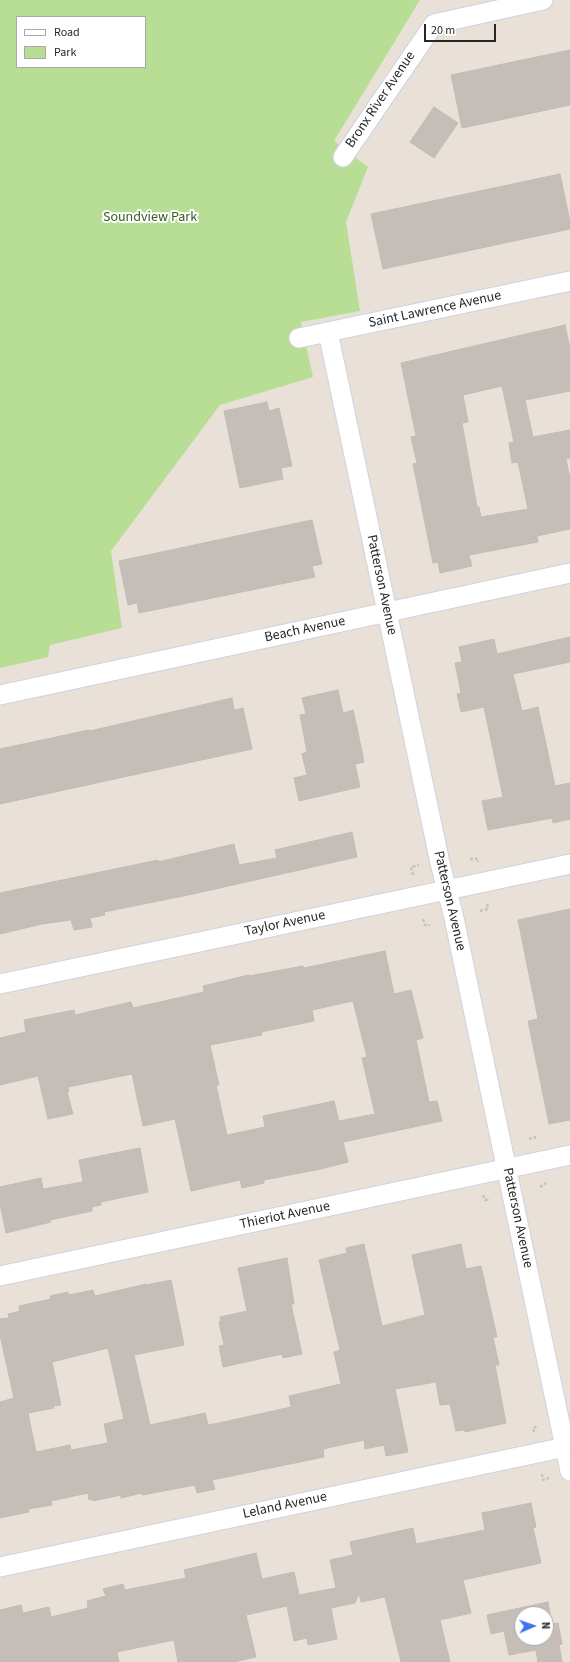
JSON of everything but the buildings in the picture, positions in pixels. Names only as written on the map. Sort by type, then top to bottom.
[{"type":"street","name":"Bronx River Avenue","points":[[343,157],[434,24],[543,0]]},
{"type":"street","name":"Saint Lawrence Avenue","points":[[300,338],[570,281]]},
{"type":"street","name":"Patterson Avenue","points":[[328,332],[446,890],[454,918],[506,1169],[567,1446],[570,1471]]},
{"type":"street","name":"Beach Avenue","points":[[0,695],[570,573]]},
{"type":"street","name":"Taylor Avenue","points":[[0,984],[570,864]]},
{"type":"street","name":"Thieriot Avenue","points":[[0,1276],[570,1155]]},
{"type":"street","name":"Leland Avenue","points":[[0,1566],[567,1446]]},
{"type":"path","points":[[470,859],[478,858]]},
{"type":"path","points":[[414,876],[411,867],[420,865]]},
{"type":"path","points":[[480,911],[488,909]]},
{"type":"path","points":[[423,918],[425,926],[430,925]]},
{"type":"path","points":[[529,1139],[535,1137]]},
{"type":"path","points":[[540,1187],[547,1184]]},
{"type":"path","points":[[485,1200],[490,1199]]},
{"type":"path","points":[[533,1428],[538,1426]]},
{"type":"path","points":[[543,1480],[549,1478]]},
{"type":"green space","name":"Soundview Park","points":[[0,0],[420,0],[334,141],[368,167],[346,222],[360,311],[301,322],[313,377],[220,405],[111,551],[122,628],[50,645],[48,657],[0,668]]}]
